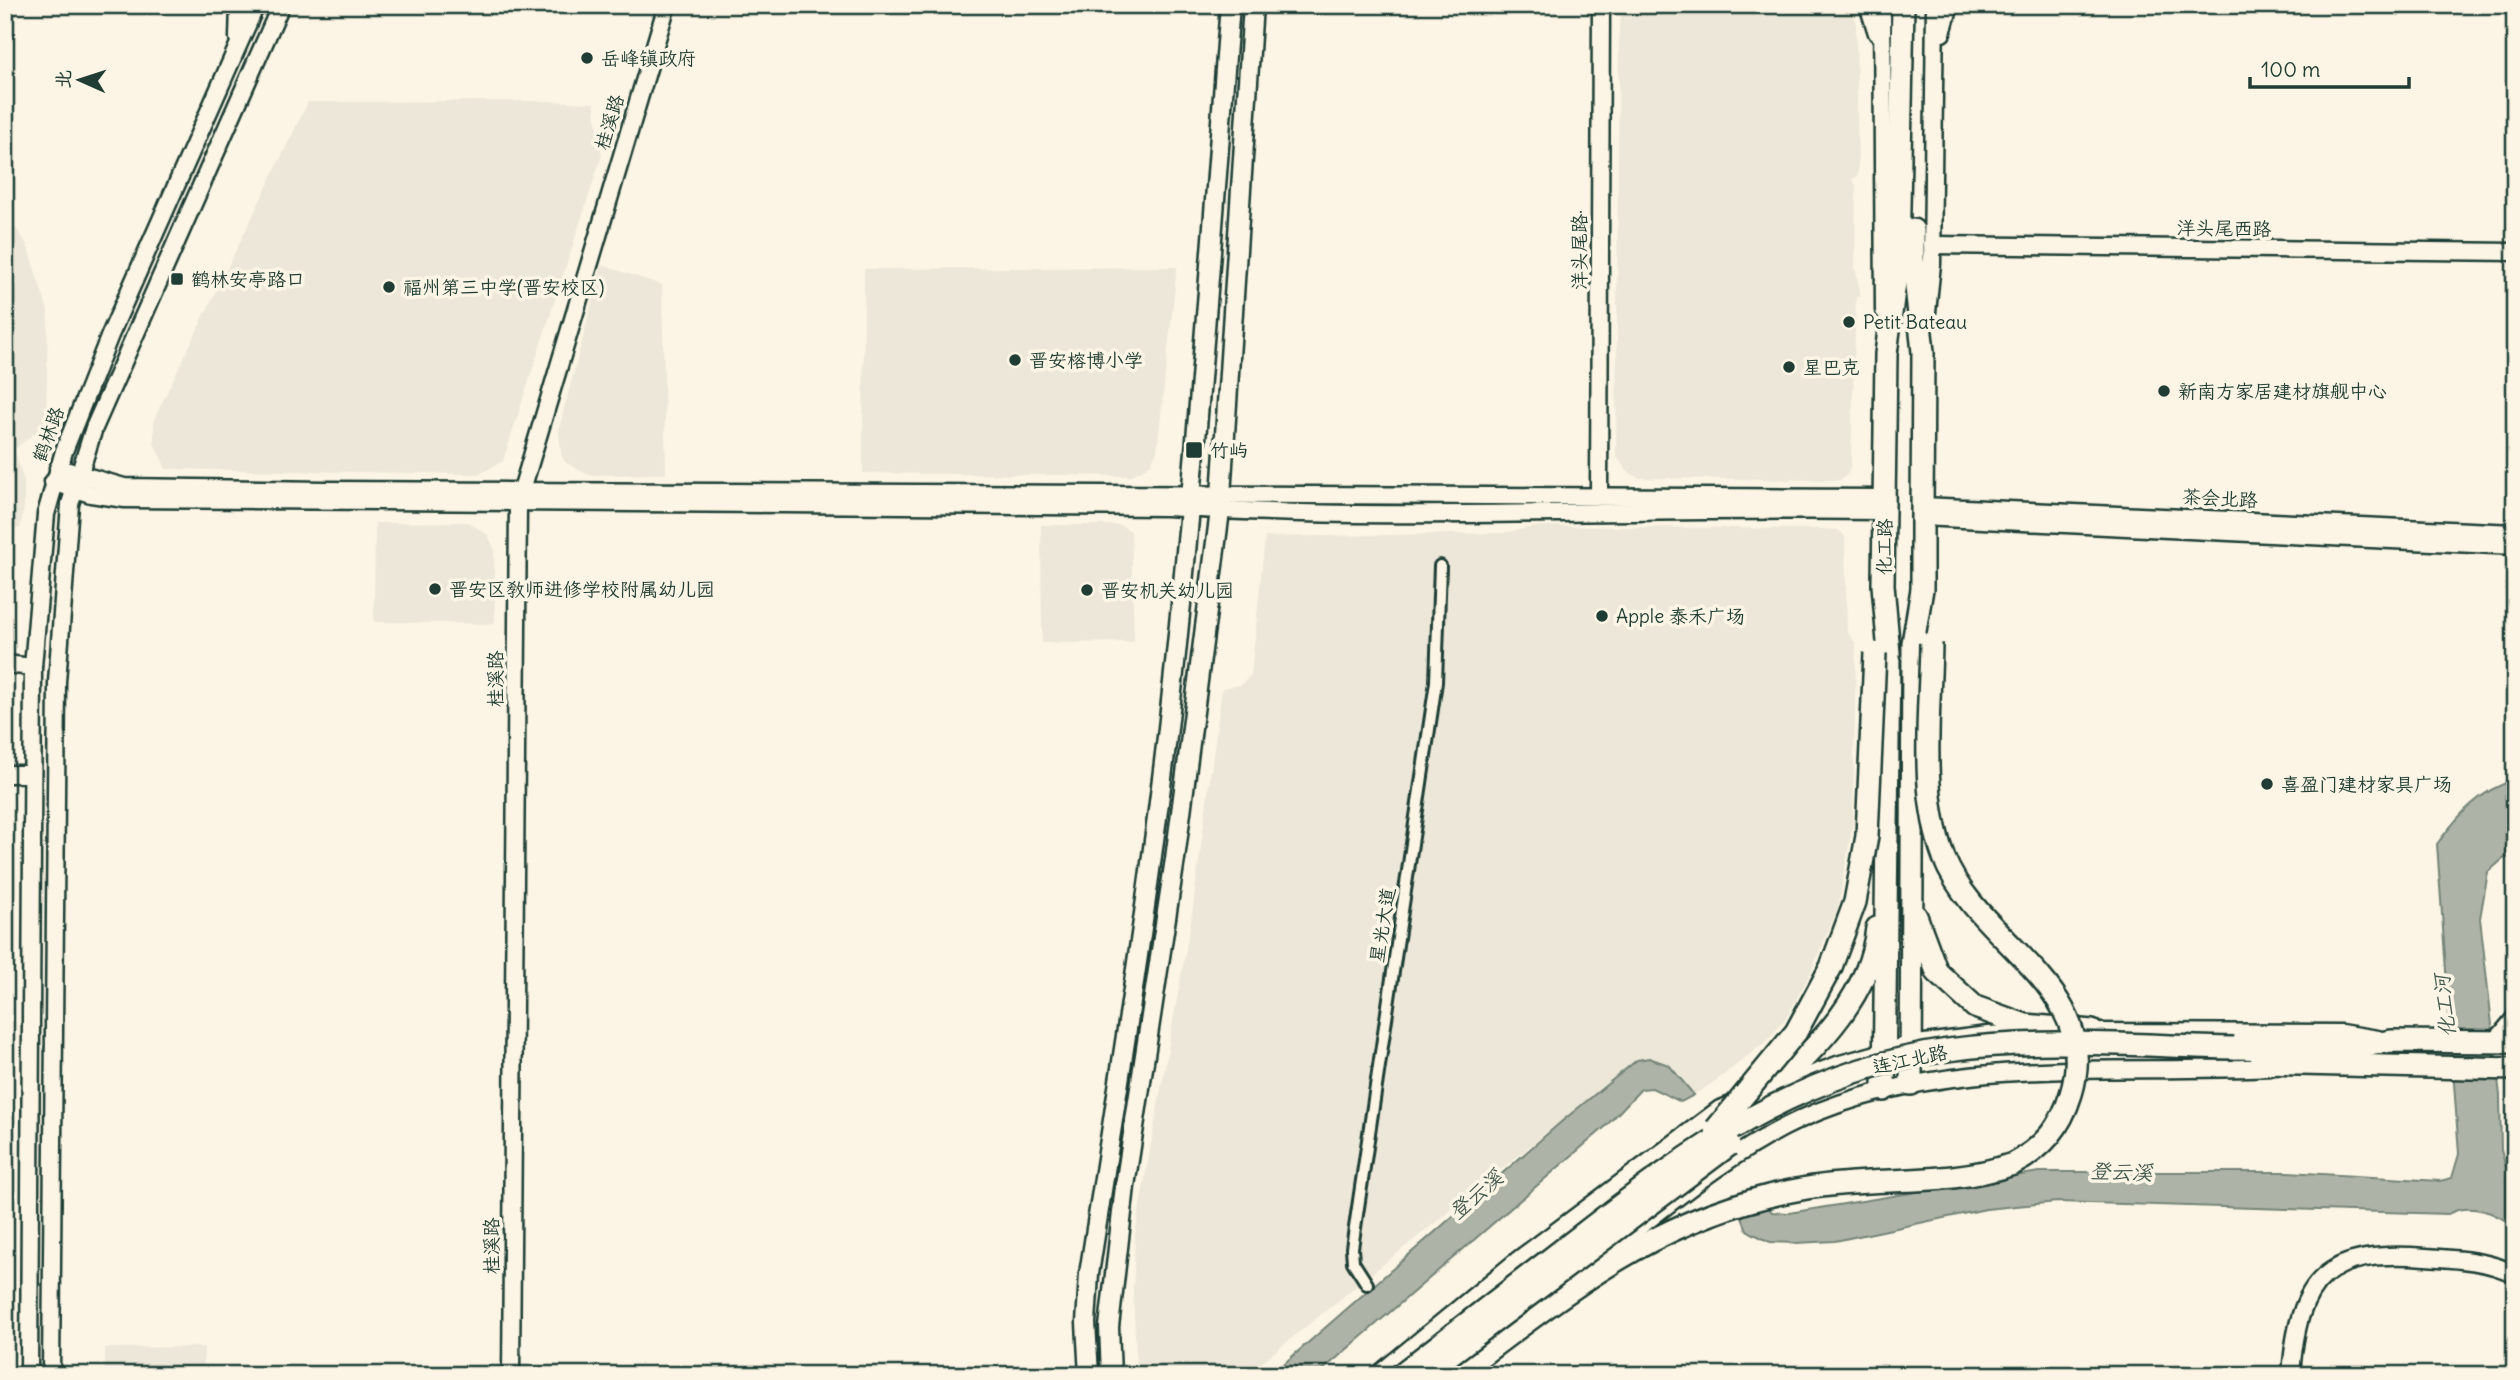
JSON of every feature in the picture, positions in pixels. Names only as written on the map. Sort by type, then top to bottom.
[{"type":"highway","name":"化工路","points":[[1884,1090],[1889,653],[1883,585],[1886,354],[1898,258],[1903,5]]},
{"type":"highway","name":"化工路","points":[[1910,1084],[1913,643],[1922,589],[1923,352],[1913,258],[1916,5]]},
{"type":"highway","points":[[1701,1145],[1796,1032],[1830,967],[1855,902],[1867,836],[1875,653],[1883,585]]},
{"type":"highway","points":[[1452,1375],[1608,1263],[1689,1222],[1759,1198],[1809,1188],[1985,1174],[2032,1154],[2054,1133],[2066,1111],[2074,1082],[2076,1052],[2070,1023],[2055,994],[2034,968],[1983,920],[1961,892],[1945,860],[1933,822],[1929,772],[1931,643],[1922,589]]},
{"type":"highway","points":[[1770,1091],[1834,1025],[1864,975],[1876,934],[1887,825]]},
{"type":"highway","points":[[1910,901],[1934,966],[1975,1007],[2025,1025],[2092,1031]]},
{"type":"highway","name":"连江北路","points":[[1423,1375],[1709,1158],[1750,1131],[1816,1098],[1905,1071],[1992,1059],[2234,1055],[2342,1050],[2391,1041],[2505,1042]]},
{"type":"highway","name":"连江北路","points":[[1400,1375],[1701,1145],[1778,1101],[1850,1072],[1946,1050],[2032,1044],[2234,1055],[2324,1064],[2505,1069]]},
{"type":"main road","points":[[235,52],[239,5]]},
{"type":"main road","name":"鹤林路","points":[[29,1375],[33,667],[42,538],[56,475],[110,335],[256,5]]},
{"type":"main road","points":[[51,1375],[57,674],[65,542],[76,482],[94,428],[281,5]]},
{"type":"main road","name":"桂溪路","points":[[511,1375],[519,496],[667,5]]},
{"type":"main road","points":[[1089,1375],[1086,1323],[1089,1274],[1140,943],[1167,729],[1190,502],[1230,5]]},
{"type":"main road","points":[[1111,1375],[1109,1326],[1124,1199],[1175,859],[1220,504],[1253,5]]},
{"type":"main road","name":"洋头尾路·","points":[[1599,495],[1601,5]]},
{"type":"main road","points":[[1868,5],[1882,51]]},
{"type":"main road","points":[[1882,5],[1882,258],[1886,354]]},
{"type":"main road","points":[[1923,352],[1932,245],[1935,5]]},
{"type":"main road","points":[[1934,73],[1950,5]]},
{"type":"main road","name":"洋头尾西路","points":[[1932,245],[2515,252]]},
{"type":"main road","points":[[56,475],[76,482],[124,487],[519,496],[1190,502],[1449,515],[1885,504]]},
{"type":"main road","points":[[1220,504],[1599,495],[1885,504]]},
{"type":"main road","name":"茶会北路","points":[[1922,511],[2515,533]]},
{"type":"main road","name":"茶会北路","points":[[1922,511],[2515,546]]},
{"type":"main road","points":[[5,664],[33,667]]},
{"type":"main road","points":[[5,774],[32,774]]},
{"type":"main road","points":[[2505,1042],[2515,1018]]},
{"type":"main road","points":[[1378,1375],[1518,1260],[1702,1119],[1720,1109],[1840,1064],[1909,1045],[1988,1035],[2092,1031],[2341,1033],[2391,1041]]},
{"type":"main road","points":[[1452,1375],[1709,1174],[1800,1120],[1884,1090],[1910,1084],[1994,1075],[2195,1071],[2324,1064]]},
{"type":"main road","points":[[2291,1375],[2297,1321],[2317,1283],[2334,1266],[2362,1257],[2421,1256],[2471,1261],[2515,1274]]},
{"type":"street","name":"星光大道","points":[[1367,1284],[1353,1262],[1352,1248],[1435,691],[1440,566]]},
{"type":"shaded area","points":[[1624,5],[1846,5],[1856,21],[1858,176],[1852,179],[1856,185],[1855,266],[1861,297],[1856,297],[1851,463],[1848,474],[1840,480],[1639,478],[1628,472],[1616,456],[1619,26]]},
{"type":"shaded area","name":"福州第三中学(晋安校区)","points":[[308,102],[594,103],[602,155],[503,461],[479,474],[166,469],[154,443],[154,419]]},
{"type":"shaded area","points":[[5,211],[27,245],[48,311],[46,425],[14,449],[24,481],[24,506],[20,528],[5,531]]},
{"type":"shaded area","points":[[602,265],[662,285],[666,474],[588,475],[565,462],[561,454],[559,431]]},
{"type":"shaded area","name":"晋安榕博小学","points":[[1177,267],[1157,451],[1150,465],[1131,476],[863,473],[864,269]]},
{"type":"shaded area","name":"晋安区教师进修学校附属幼儿园","points":[[468,522],[488,535],[494,548],[495,624],[374,622],[375,523]]},
{"type":"shaded area","name":"晋安机关幼儿园","points":[[1041,525],[1120,525],[1131,531],[1134,642],[1042,643]]},
{"type":"shaded area","points":[[1540,526],[1823,529],[1838,530],[1845,536],[1847,631],[1856,644],[1853,822],[1838,908],[1810,974],[1788,1015],[1769,1039],[1721,1077],[1694,1095],[1669,1065],[1649,1058],[1637,1060],[1246,1375],[1137,1375],[1133,1295],[1135,1234],[1191,921],[1222,688],[1241,685],[1251,675],[1265,537],[1502,533]]},
{"type":"shaded area","points":[[5,804],[9,818],[10,987],[5,986]]},
{"type":"shaded area","points":[[204,1347],[203,1375],[105,1375],[105,1348]]},
{"type":"water","name":"登云溪","points":[[2515,780],[2515,855],[2503,859],[2488,872],[2480,918],[2500,1096],[2501,1150],[2505,1164],[2515,1178],[2515,1228],[2500,1217],[2474,1209],[2456,1210],[2448,1214],[2057,1202],[1986,1209],[1835,1241],[1770,1242],[1747,1230],[1740,1213],[1767,1206],[1772,1212],[1789,1213],[2039,1172],[2288,1172],[2440,1181],[2452,1178],[2459,1154],[2437,844],[2470,805],[2491,790]]},
{"type":"water","points":[[1649,1058],[1669,1065],[1694,1095],[1681,1102],[1652,1088],[1641,1089],[1605,1127],[1317,1375],[1271,1375],[1561,1122],[1637,1060]]},
{"type":"place","name":"岳峰镇政府","points":[[587,58]]},
{"type":"place","name":"鹤林安亭路口","points":[[177,279]]},
{"type":"place","name":"福州第三中学(晋安校区)","points":[[389,287]]},
{"type":"place","name":"Petit Bateau","points":[[1849,322]]},
{"type":"place","name":"晋安榕博小学","points":[[1015,360]]},
{"type":"place","name":"星巴克","points":[[1789,367]]},
{"type":"place","name":"新南方家居建材旗舰中心","points":[[2164,391]]},
{"type":"place","name":"竹屿","points":[[1194,450]]},
{"type":"place","name":"晋安区教师进修学校附属幼儿园","points":[[435,589]]},
{"type":"place","name":"晋安机关幼儿园","points":[[1087,590]]},
{"type":"place","name":"Apple 泰禾广场","points":[[1602,616]]},
{"type":"place","name":"喜盈门建材家具广场","points":[[2267,784]]},
{"type":"water label","name":"化工河","points":[[2445,1006]]}]
